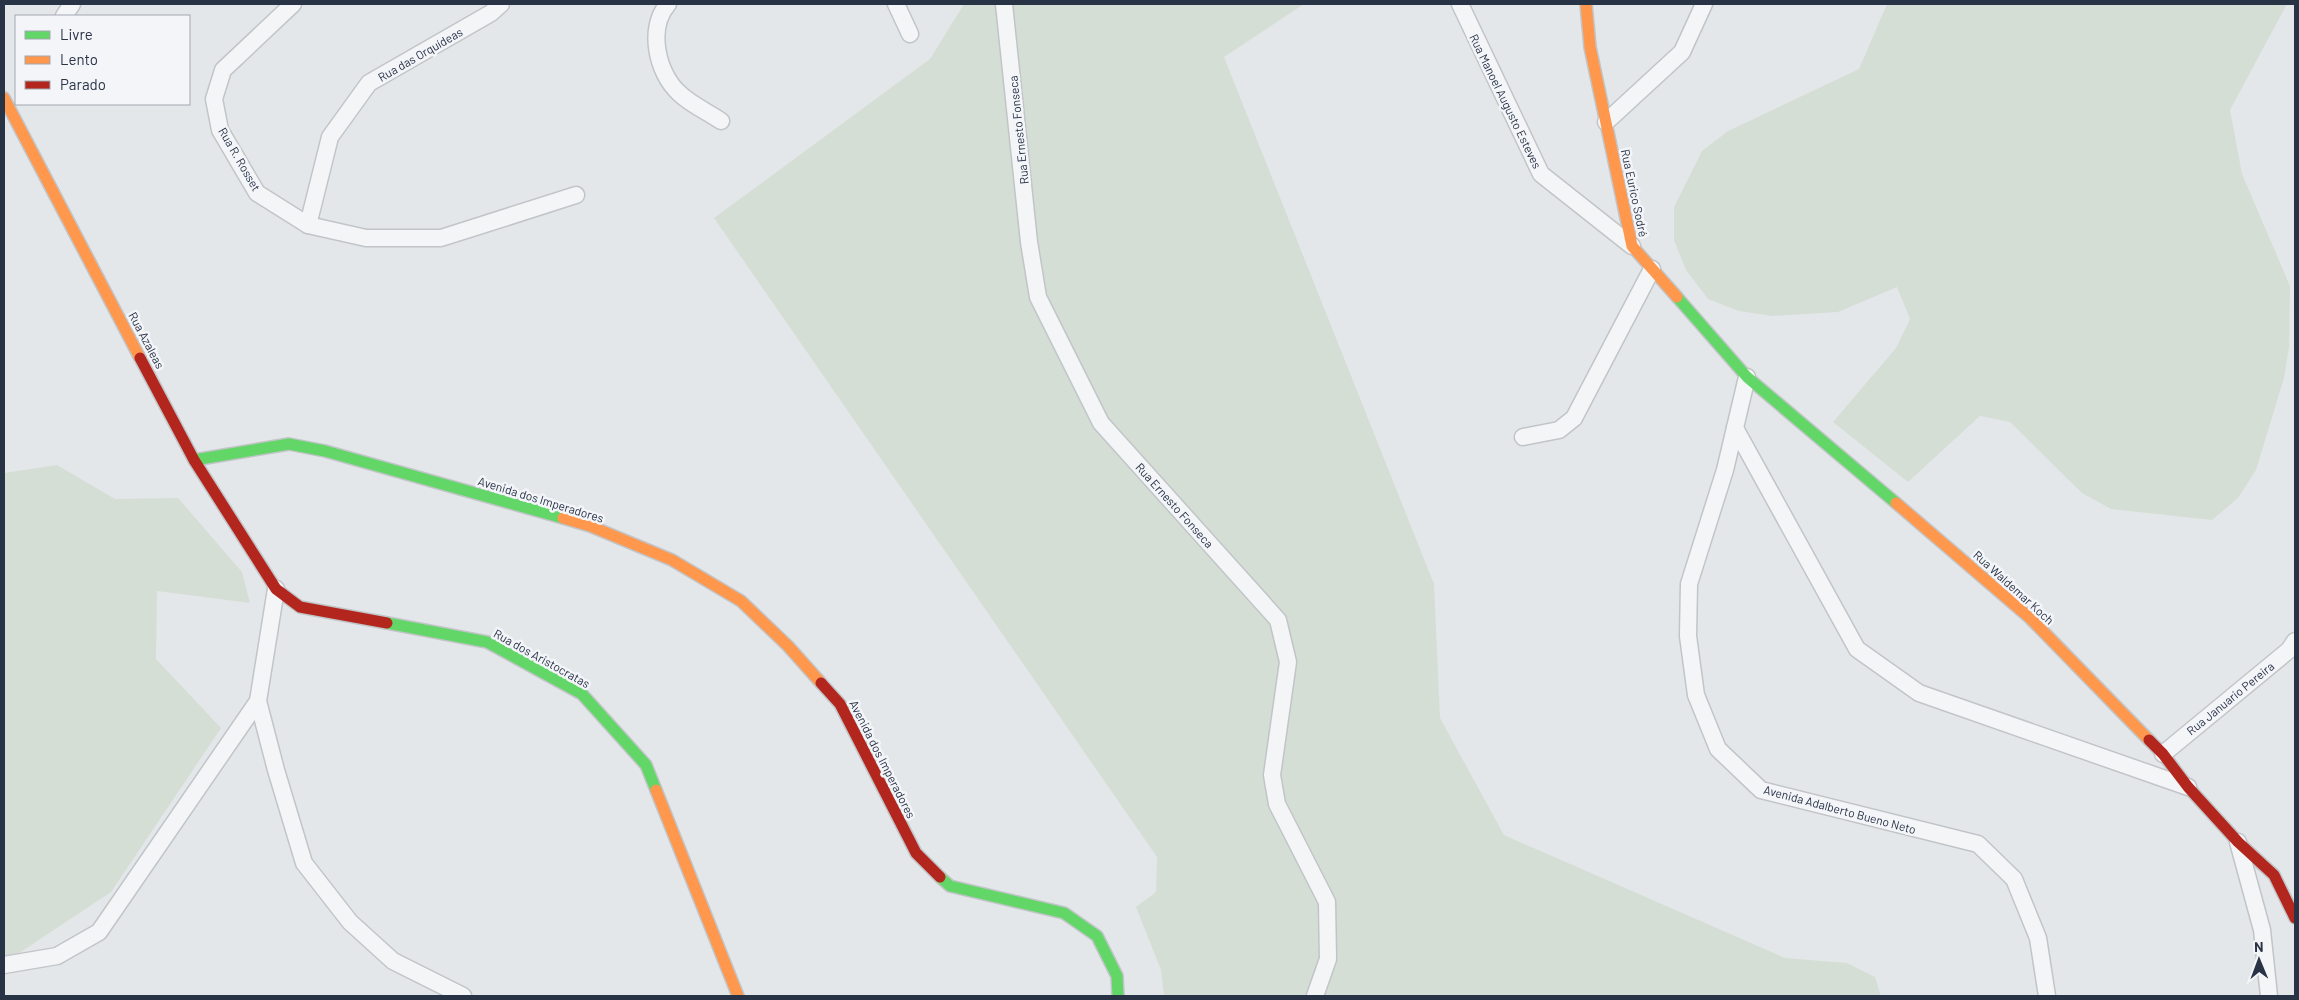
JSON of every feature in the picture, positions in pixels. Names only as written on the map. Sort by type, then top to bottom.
[{"type":"street","points":[[65,15],[72,4]]},
{"type":"street","name":"Rua R. Rosset","points":[[293,4],[223,70],[214,99],[220,130],[257,193],[308,225],[366,238],[441,238],[576,195]]},
{"type":"street","name":"Rua das Orquídeas","points":[[308,225],[330,137],[369,83],[491,13],[501,4]]},
{"type":"street","points":[[668,4],[663,9],[655,37],[664,72],[678,93],[722,121]]},
{"type":"street","points":[[896,4],[910,34]]},
{"type":"street","name":"Rua Ernesto Fonseca","points":[[1004,4],[1029,242],[1038,297],[1102,423],[1278,620],[1288,662],[1272,775],[1277,804],[1328,902],[1328,959],[1315,996]]},
{"type":"street","name":"Rua Manoel Augusto Esteves","points":[[1460,4],[1541,174],[1632,246]]},
{"type":"street","name":"Rua Eurico Sodré","points":[[1586,4],[1590,47],[1632,246],[1747,378]]},
{"type":"street","points":[[1606,122],[1682,52],[1704,4]]},
{"type":"street","name":"Rua Azaleas","points":[[10,101],[194,460],[276,589]]},
{"type":"street","points":[[1523,437],[1559,430],[1574,418],[1652,269]]},
{"type":"street","name":"Avenida Adalberto Bueno Neto","points":[[1747,378],[1726,470],[1689,584],[1688,636],[1696,695],[1718,749],[1761,790],[1978,844],[2014,880],[2038,938],[2047,996]]},
{"type":"street","name":"Rua Waldemar Koch","points":[[1747,378],[1766,391],[2030,618],[2163,754],[2188,787],[2238,842],[2274,875],[2295,918]]},
{"type":"street","points":[[1736,428],[1856,649],[1919,692],[2188,787]]},
{"type":"street","name":"Avenida dos Imperadores","points":[[194,460],[290,444],[325,451],[590,526],[672,560],[740,601],[788,646],[840,704],[916,853],[950,886],[1064,912],[1097,936],[1117,976],[1118,996]]},
{"type":"street","points":[[276,589],[258,701],[276,770],[304,863],[350,922],[393,961],[463,996]]},
{"type":"street","name":"Rua dos Aristocratas","points":[[276,589],[300,607],[487,642],[582,694],[646,766],[738,996]]},
{"type":"street","name":"Rua Januario Pereira","points":[[2163,754],[2289,650],[2295,641]]},
{"type":"street","points":[[4,965],[56,956],[99,932],[258,701]]},
{"type":"street","points":[[2238,842],[2262,930],[2269,996]]},
{"type":"shaded area","points":[[964,4],[1304,4],[1224,57],[1434,584],[1440,718],[1504,835],[1785,958],[1847,963],[1875,977],[1881,996],[1164,996],[1161,970],[1136,907],[1156,892],[1157,857],[714,218],[930,59]]},
{"type":"shaded area","points":[[1887,4],[2287,4],[2230,110],[2242,174],[2290,286],[2289,347],[2284,378],[2256,470],[2238,498],[2212,520],[2111,509],[2082,493],[2010,422],[1980,416],[1908,482],[1833,422],[1896,348],[1910,319],[1897,287],[1838,312],[1772,316],[1739,311],[1708,299],[1686,270],[1674,240],[1674,207],[1702,151],[1728,131],[1859,69]]},
{"type":"shaded area","points":[[57,465],[115,499],[178,498],[242,572],[250,603],[157,591],[156,659],[221,728],[111,892],[4,963],[4,473]]},
{"type":"traffic: fast","points":[[1677,297],[1747,377],[1896,503]]},
{"type":"traffic: fast","points":[[194,460],[289,444],[325,451],[563,518]]},
{"type":"traffic: fast","points":[[387,623],[487,642],[582,694],[646,765],[656,790]]},
{"type":"traffic: fast","points":[[940,877],[950,886],[1064,913],[1097,936],[1117,976],[1118,996]]},
{"type":"traffic: slow","points":[[1586,4],[1590,47],[1632,246],[1677,297]]},
{"type":"traffic: slow","points":[[4,98],[140,358]]},
{"type":"traffic: slow","points":[[1896,503],[2030,618],[2149,740]]},
{"type":"traffic: slow","points":[[563,518],[590,526],[672,560],[741,601],[788,646],[821,683]]},
{"type":"traffic: slow","points":[[656,790],[738,996]]},
{"type":"traffic: jam","points":[[140,358],[194,460],[276,589],[300,607],[387,623]]},
{"type":"traffic: jam","points":[[821,683],[840,704],[916,853],[940,877]]},
{"type":"traffic: jam","points":[[2149,740],[2163,754],[2188,787],[2238,842],[2274,875],[2295,918]]}]
